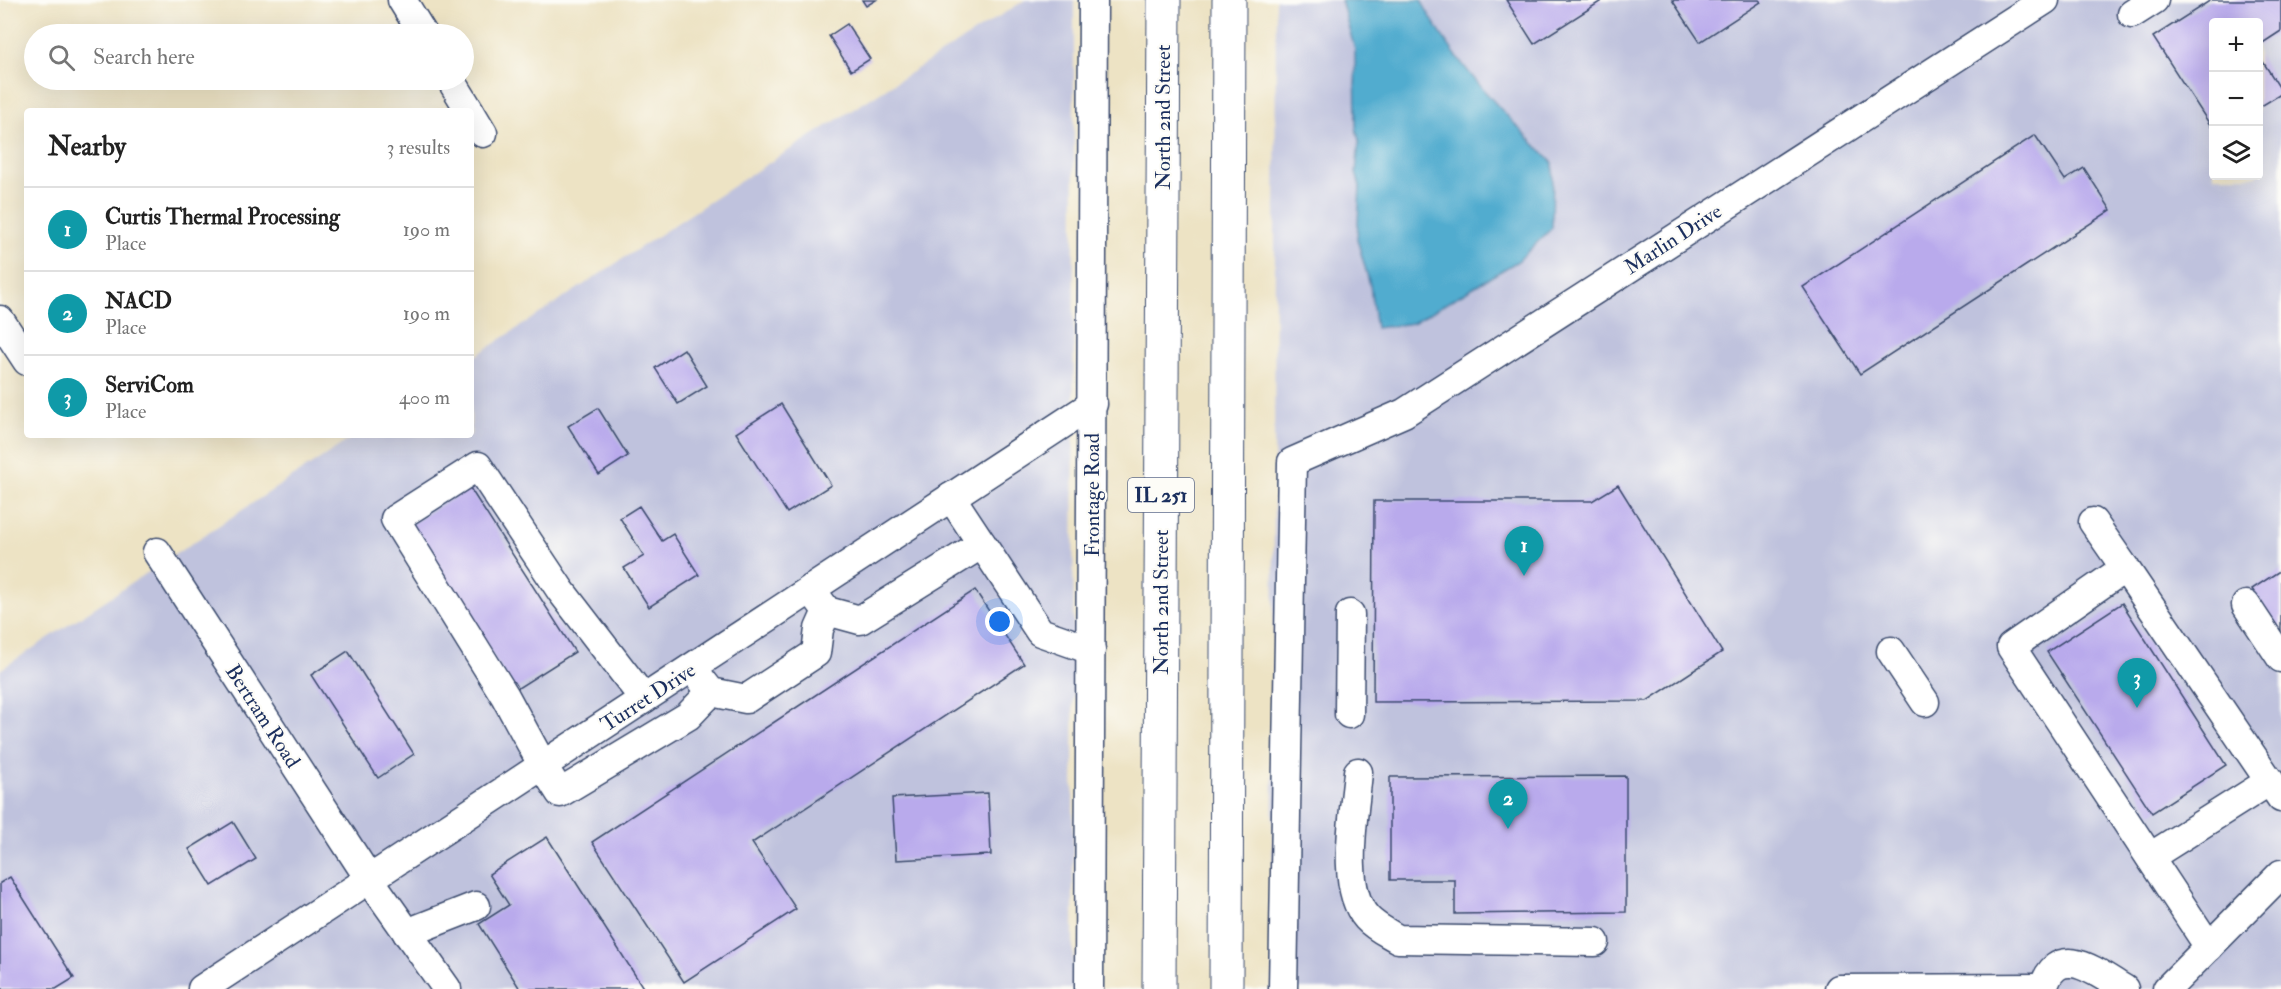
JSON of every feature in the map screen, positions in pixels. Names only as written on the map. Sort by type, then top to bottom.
[{"type":"main road","name":"North 2nd Street","points":[[1159,989],[1164,0]]},
{"type":"main road","points":[[1226,989],[1229,0]]},
{"type":"street","points":[[402,0],[417,24]]},
{"type":"street","name":"Frontage Road","points":[[1089,989],[1093,0]]},
{"type":"street","name":"Marlin Drive","points":[[1283,989],[1293,462],[1404,413],[2045,0]]},
{"type":"street","points":[[457,90],[468,108]]},
{"type":"street","points":[[0,320],[24,356]]},
{"type":"street","name":"Turret Drive","points":[[202,989],[692,668],[819,600],[951,497],[1093,404]]},
{"type":"street","points":[[644,699],[561,591],[478,466],[395,519],[505,696],[560,793],[688,716],[711,692]]},
{"type":"street","points":[[951,497],[1040,632],[1091,650]]},
{"type":"street","points":[[2093,522],[2275,790],[2150,857]]},
{"type":"street","points":[[692,668],[711,692],[746,699],[816,654],[819,600],[860,620],[982,544]]},
{"type":"street","name":"Bertram Road","points":[[157,552],[370,880],[447,989]]},
{"type":"street","points":[[2125,568],[2011,647],[2209,947]]},
{"type":"street","points":[[2246,605],[2281,658]]},
{"type":"street","points":[[1349,714],[1350,614]]},
{"type":"street","points":[[1891,651],[1925,702]]},
{"type":"street","points":[[1358,772],[1351,874],[1356,896],[1367,918],[1383,930],[1398,939],[1595,942]]},
{"type":"street","points":[[2167,989],[2281,874]]},
{"type":"street","points":[[407,933],[476,906]]},
{"type":"street","points":[[1839,989],[2043,989],[2048,972],[2061,963],[2080,963],[2124,989]]},
{"type":"shaded area","points":[[1025,0],[1074,0],[1073,989],[0,989],[0,670],[351,438],[474,438],[474,357],[750,175]]},
{"type":"shaded area","points":[[1276,0],[2281,0],[2281,989],[1272,989]]},
{"type":"water","points":[[1341,0],[1421,0],[1464,66],[1498,106],[1553,163],[1552,228],[1518,261],[1413,323],[1376,328],[1370,285],[1357,239],[1360,186],[1356,173],[1359,141],[1356,128],[1355,50]]},
{"type":"building","points":[[862,0],[876,0],[866,6]]},
{"type":"building","points":[[1506,0],[1603,0],[1534,44]]},
{"type":"building","points":[[1672,0],[1759,0],[1761,2],[1700,42]]},
{"type":"building","points":[[2211,0],[2281,0],[2281,31],[2263,43],[2263,18],[2209,18],[2209,123],[2153,37]]},
{"type":"building","points":[[847,24],[870,59],[851,71],[829,36]]},
{"type":"building","points":[[2263,62],[2281,90],[2281,94],[2263,105]]},
{"type":"building","points":[[2035,135],[2065,180],[2084,168],[2111,210],[1860,374],[1803,287]]},
{"type":"building","points":[[684,349],[707,386],[678,404],[655,368]]},
{"type":"building","points":[[781,404],[831,485],[787,513],[736,433]]},
{"type":"building","points":[[598,408],[628,456],[599,475],[568,426]]},
{"type":"building","points":[[1618,485],[1722,652],[1647,701],[1373,702],[1374,501],[1592,501]]},
{"type":"building","points":[[470,488],[575,652],[515,690],[410,525]]},
{"type":"building","points":[[639,506],[662,541],[673,534],[699,575],[649,607],[624,568],[644,556],[620,518]]},
{"type":"building","points":[[2281,570],[2281,632],[2252,589]]},
{"type":"building","points":[[975,590],[1024,664],[752,843],[796,909],[684,982],[592,842]]},
{"type":"building","points":[[2122,603],[2226,765],[2152,813],[2047,652]]},
{"type":"building","points":[[348,651],[414,754],[378,778],[311,675]]},
{"type":"building","points":[[1626,776],[1626,912],[1455,914],[1455,880],[1390,880],[1390,777]]},
{"type":"building","points":[[988,793],[991,855],[896,860],[892,798]]},
{"type":"building","points":[[233,822],[256,859],[212,886],[189,849]]},
{"type":"building","points":[[547,837],[644,989],[520,989],[479,924],[509,905],[489,874]]},
{"type":"building","points":[[10,877],[74,978],[56,989],[0,989],[0,883]]},
{"type":"place","name":"Curtis Thermal Processing","points":[[1524,576]]},
{"type":"place","name":"ServiCom","points":[[2137,708]]},
{"type":"place","name":"NACD","points":[[1508,829]]}]
